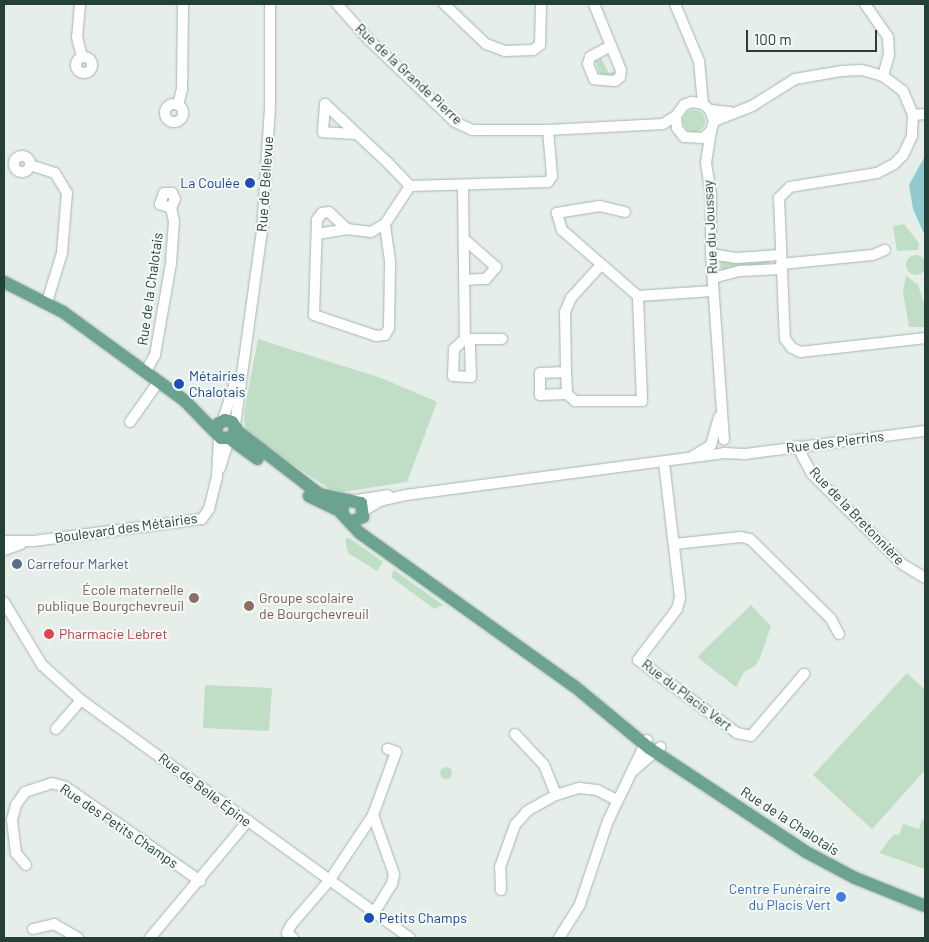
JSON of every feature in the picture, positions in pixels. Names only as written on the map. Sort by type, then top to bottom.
[{"type":"main road","name":"Rue de la Chalotais","points":[[4,282],[47,302],[146,371],[190,405],[315,491],[328,498],[358,507],[374,534],[428,579]]},
{"type":"main road","name":"Rue de la Chalotais","points":[[226,430],[319,503],[342,512],[370,540],[428,579],[588,696],[645,742],[813,856],[855,878],[925,906]]},
{"type":"main road","points":[[342,512],[358,507]]},
{"type":"main road","points":[[350,522],[358,507]]},
{"type":"street","points":[[80,4],[78,37],[82,57]]},
{"type":"street","points":[[178,105],[182,89],[183,4]]},
{"type":"street","name":"Rue de Bellevue","points":[[226,430],[245,347],[262,231],[270,106],[270,4]]},
{"type":"street","name":"Rue de Bellevue","points":[[271,20],[277,4]]},
{"type":"street","name":"Rue de la Grande Pierre","points":[[337,4],[370,40],[455,122],[472,130],[548,130],[663,124],[676,116]]},
{"type":"street","points":[[444,4],[486,44],[505,51],[533,50],[540,44],[541,4]]},
{"type":"street","points":[[594,4],[611,46]]},
{"type":"street","points":[[675,4],[699,61],[701,88],[714,121],[711,131],[703,138],[692,140],[684,137],[677,128],[676,116],[684,106],[692,102],[701,88]]},
{"type":"street","points":[[865,4],[888,37],[889,55],[883,76]]},
{"type":"street","points":[[714,121],[764,100],[795,80],[842,71],[862,70],[883,76],[903,91],[913,115],[912,136],[903,154],[894,164],[877,173],[790,187],[779,198],[785,339],[792,348],[801,352],[925,338]]},
{"type":"street","points":[[692,102],[707,107],[736,112]]},
{"type":"street","points":[[913,115],[925,114]]},
{"type":"street","points":[[663,124],[677,128]]},
{"type":"street","points":[[356,134],[410,186],[463,185],[548,182],[552,176],[548,130]]},
{"type":"street","name":"Rue du Joussay","points":[[711,131],[706,163],[710,194],[711,254],[720,411],[719,446]]},
{"type":"street","name":"Rue du Joussay","points":[[692,140],[706,163]]},
{"type":"street","points":[[30,165],[55,173],[67,192],[62,253],[47,302]]},
{"type":"street","points":[[463,185],[464,280],[468,339],[502,338]]},
{"type":"street","points":[[318,234],[347,229],[371,232],[385,224],[410,186]]},
{"type":"street","points":[[566,372],[540,373],[540,395],[568,394],[576,401],[642,401],[638,296],[600,266],[562,230],[557,213],[600,206],[625,212]]},
{"type":"street","name":"Rue de la Chalotais","points":[[146,371],[155,355],[172,263],[174,221],[171,208]]},
{"type":"street","points":[[347,229],[329,212],[322,213],[317,220],[314,315],[376,336],[385,335],[389,328],[390,261],[385,224]]},
{"type":"street","points":[[464,239],[496,267],[486,280],[464,280]]},
{"type":"street","points":[[713,278],[781,263],[873,255],[885,250]]},
{"type":"street","points":[[711,254],[781,263]]},
{"type":"street","points":[[568,394],[565,312],[571,298],[600,266]]},
{"type":"street","name":"Rue du Joussay","points":[[638,296],[713,291]]},
{"type":"street","points":[[130,422],[159,381]]},
{"type":"street","name":"Boulevard des Métairies","points":[[4,541],[34,540],[201,520],[208,509],[226,430]]},
{"type":"street","name":"Rue des Pierrins","points":[[719,446],[745,454],[925,431]]},
{"type":"street","points":[[358,507],[406,495],[664,463],[690,458],[719,446]]},
{"type":"street","name":"Rue de la Bretonnière","points":[[797,446],[812,474],[902,564],[925,578]]},
{"type":"street","name":"Rue du Placis Vert","points":[[664,463],[680,598],[677,608],[638,660],[737,733],[751,736],[804,674]]},
{"type":"street","points":[[674,544],[741,537],[750,539],[831,619],[839,634]]},
{"type":"street","name":"Boulevard des Métairies","points":[[4,550],[34,540]]},
{"type":"street","name":"Rue de Belle Épine","points":[[4,602],[36,658],[81,700],[410,938]]},
{"type":"street","points":[[56,729],[81,700]]},
{"type":"street","points":[[515,734],[544,765],[556,795]]},
{"type":"street","points":[[558,938],[588,885],[617,800],[645,742]]},
{"type":"street","points":[[293,938],[287,933],[291,925],[329,881],[373,815],[396,752],[388,749]]},
{"type":"street","points":[[633,770],[658,750]]},
{"type":"street","name":"Rue des Petits Champs","points":[[26,865],[16,854],[12,820],[16,805],[25,792],[52,783],[66,787],[200,881]]},
{"type":"street","points":[[501,890],[500,867],[514,825],[527,811],[556,795],[579,788],[597,790],[617,800]]},
{"type":"street","points":[[373,815],[394,874],[392,884],[375,911]]},
{"type":"street","points":[[150,938],[200,881],[248,821]]},
{"type":"street","points":[[33,929],[54,924],[78,938]]},
{"type":"green space","points":[[601,58],[609,73],[614,71],[616,74],[601,76],[595,61]]},
{"type":"green space","points":[[694,110],[702,113],[705,121],[702,129],[694,132],[686,129],[683,121],[686,113]]},
{"type":"green space","points":[[904,224],[919,243],[918,250],[897,251],[893,226]]},
{"type":"green space","points":[[916,255],[923,258],[926,265],[923,272],[916,275],[909,272],[906,265],[909,258]]},
{"type":"green space","points":[[720,259],[768,260],[770,263],[721,272]]},
{"type":"green space","points":[[906,275],[918,285],[925,306],[925,327],[909,327],[903,292]]},
{"type":"green space","points":[[258,339],[384,379],[437,402],[407,482],[342,492],[330,489],[251,437],[245,428],[244,413]]},
{"type":"green space","points":[[349,538],[383,562],[377,571],[348,553],[345,539]]},
{"type":"green space","points":[[394,570],[443,605],[434,609],[391,577]]},
{"type":"green space","points":[[751,605],[771,626],[760,658],[755,666],[744,672],[736,687],[697,657]]},
{"type":"green space","points":[[907,673],[925,690],[925,770],[872,829],[813,775]]},
{"type":"green space","points":[[205,685],[272,688],[269,731],[203,728]]},
{"type":"green space","points":[[448,767],[451,768],[451,778],[444,779],[441,778],[440,771],[441,768]]},
{"type":"green space","points":[[922,819],[925,820],[925,869],[879,853],[894,834],[899,835],[903,824],[919,829]]},
{"type":"water","points":[[925,156],[925,236],[913,209],[909,185]]},
{"type":"place","name":"La Coulée","points":[[250,183]]},
{"type":"place","name":"Métairies Chalotais","points":[[179,384]]},
{"type":"place","name":"Carrefour Market","points":[[17,564]]},
{"type":"place","name":"École maternelle publique Bourgchevreuil","points":[[194,598]]},
{"type":"place","name":"Groupe scolaire de Bourgchevreuil","points":[[249,606]]},
{"type":"place","name":"Pharmacie Lebret","points":[[49,634]]},
{"type":"place","name":"Centre Funéraire du Placis Vert","points":[[841,897]]},
{"type":"place","name":"Petits Champs","points":[[369,918]]}]
